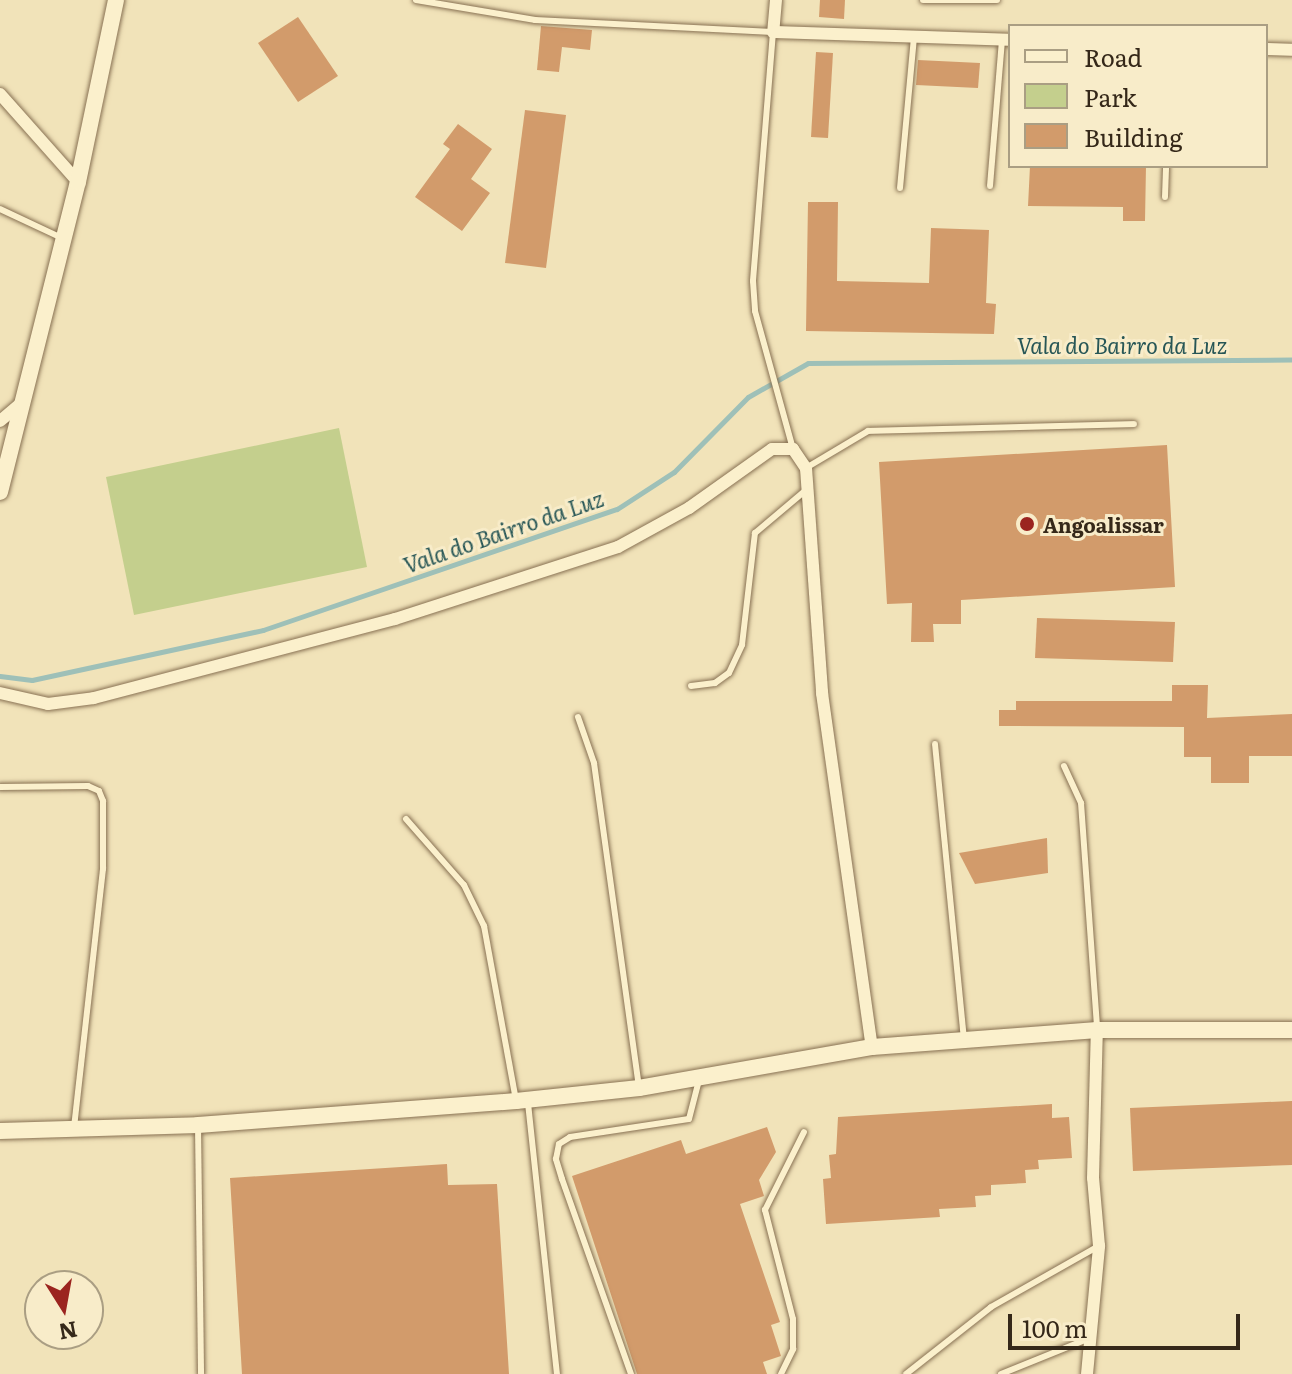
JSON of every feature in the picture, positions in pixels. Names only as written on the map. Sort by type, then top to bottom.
[{"type":"street","points":[[0,492],[19,405],[78,182],[116,0]]},
{"type":"street","points":[[776,0],[773,32],[1006,40]]},
{"type":"street","points":[[1268,49],[1292,50]]},
{"type":"street","points":[[0,94],[78,182]]},
{"type":"street","points":[[0,421],[19,405]]},
{"type":"street","points":[[0,693],[48,704],[94,698],[395,619],[618,547],[689,508],[772,449],[793,449],[806,468],[822,693],[872,1047]]},
{"type":"street","points":[[1087,1374],[1093,1336],[1099,1246],[1093,1178],[1097,1030]]},
{"type":"street","points":[[0,1131],[198,1125],[522,1100],[639,1088],[872,1047],[1097,1030],[1292,1030]]},
{"type":"lane","points":[[416,0],[535,20],[773,32],[753,281],[755,311],[793,449]]},
{"type":"lane","points":[[923,0],[997,0]]},
{"type":"lane","points":[[900,188],[914,36]]},
{"type":"lane","points":[[990,186],[1000,60],[1006,40]]},
{"type":"lane","points":[[1000,60],[1008,61]]},
{"type":"lane","points":[[1165,197],[1166,168]]},
{"type":"lane","points":[[0,209],[62,238]]},
{"type":"lane","points":[[806,468],[868,431],[1134,424]]},
{"type":"lane","points":[[691,686],[715,683],[729,673],[742,645],[755,533],[806,490]]},
{"type":"lane","points":[[578,717],[594,763],[639,1088]]},
{"type":"lane","points":[[935,744],[964,1040]]},
{"type":"lane","points":[[1064,766],[1081,803],[1097,1030]]},
{"type":"lane","points":[[0,787],[88,786],[99,791],[103,801],[103,869],[74,1129]]},
{"type":"lane","points":[[406,819],[464,885],[484,926],[522,1100],[557,1374]]},
{"type":"lane","points":[[631,1374],[562,1179],[556,1159],[559,1144],[570,1137],[689,1119],[700,1076]]},
{"type":"lane","points":[[198,1125],[201,1374]]},
{"type":"lane","points":[[781,1374],[793,1349],[793,1319],[765,1210],[804,1132]]},
{"type":"lane","points":[[906,1374],[991,1307],[1099,1246]]},
{"type":"lane","points":[[1001,1374],[1093,1336]]},
{"type":"green space","points":[[339,428],[367,567],[134,615],[106,477]]},
{"type":"building","points":[[820,0],[845,0],[844,19],[819,17]]},
{"type":"building","points":[[298,17],[338,76],[298,102],[258,43]]},
{"type":"building","points":[[541,26],[592,30],[590,50],[562,47],[559,72],[537,70]]},
{"type":"building","points":[[816,52],[833,53],[828,138],[811,137]]},
{"type":"building","points":[[918,60],[980,63],[978,88],[916,85]]},
{"type":"building","points":[[525,110],[566,115],[546,268],[505,263]]},
{"type":"building","points":[[458,124],[492,149],[471,179],[490,193],[462,231],[415,197],[450,149],[443,144]]},
{"type":"building","points":[[1030,168],[1146,168],[1145,221],[1123,221],[1123,207],[1028,206]]},
{"type":"building","points":[[808,202],[838,202],[837,281],[929,283],[931,228],[989,230],[986,303],[996,304],[994,334],[806,331]]},
{"type":"building","name":"Angoalissar","points":[[1167,445],[1175,587],[961,600],[961,624],[933,624],[934,642],[911,642],[912,603],[887,604],[879,462]]},
{"type":"building","points":[[1037,618],[1175,622],[1173,662],[1035,658]]},
{"type":"building","points":[[1172,685],[1208,685],[1207,718],[1292,714],[1292,756],[1249,756],[1249,783],[1211,783],[1211,757],[1184,757],[1184,727],[999,726],[999,710],[1016,710],[1016,701],[1172,701]]},
{"type":"building","points":[[1047,838],[1048,873],[975,884],[959,853]]},
{"type":"building","points":[[1292,1101],[1292,1165],[1133,1171],[1130,1108]]},
{"type":"building","points":[[1052,1104],[1052,1118],[1069,1117],[1072,1158],[1038,1160],[1039,1169],[1025,1170],[1026,1183],[991,1185],[991,1195],[975,1196],[976,1207],[939,1209],[940,1217],[826,1224],[823,1179],[831,1178],[829,1155],[836,1154],[838,1117]]},
{"type":"building","points":[[767,1127],[776,1152],[759,1180],[764,1196],[740,1204],[780,1322],[771,1325],[781,1356],[763,1362],[767,1374],[637,1374],[572,1176],[681,1140],[686,1154]]},
{"type":"building","points":[[447,1164],[448,1185],[497,1184],[509,1374],[242,1374],[230,1178]]},
{"type":"waterway","name":"Vala do Bairro da Luz","points":[[0,676],[32,680],[263,630],[617,509],[674,472],[748,397],[808,363],[1292,360]]},
{"type":"place","name":"Angoalissar","points":[[1027,524]]}]
